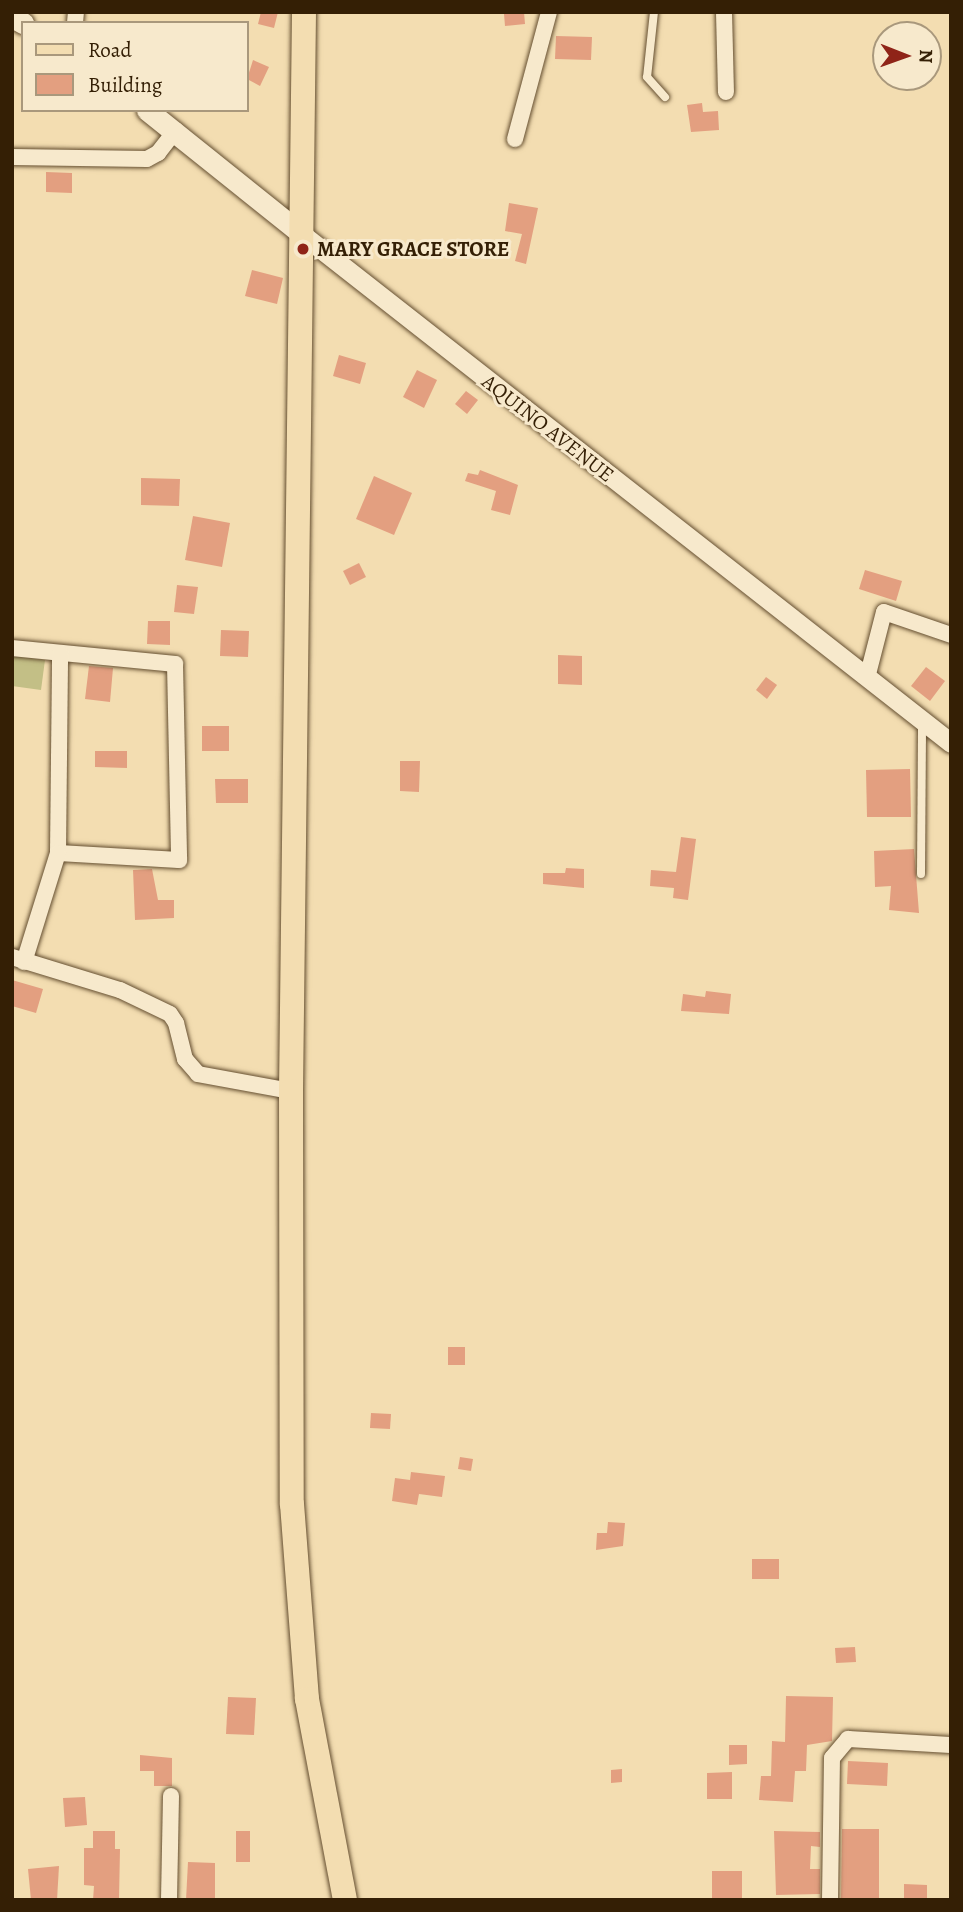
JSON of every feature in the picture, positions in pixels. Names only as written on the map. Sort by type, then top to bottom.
[{"type":"main road","points":[[304,12],[291,1091],[295,1570],[309,1712],[345,1900]]},
{"type":"main road","name":"AQUINO AVENUE","points":[[150,112],[176,130],[303,235]]},
{"type":"street","points":[[514,139],[549,12]]},
{"type":"street","points":[[724,12],[726,92]]},
{"type":"street","points":[[12,157],[147,159],[158,153],[176,130]]},
{"type":"street","name":"AQUINO AVENUE","points":[[303,235],[922,723],[951,743]]},
{"type":"street","points":[[867,678],[884,612],[951,635]]},
{"type":"street","points":[[12,648],[175,664],[179,860],[58,853]]},
{"type":"street","points":[[60,654],[58,853],[18,959],[120,990],[170,1014],[185,1059],[198,1074],[291,1091]]},
{"type":"street","points":[[830,1900],[832,1758],[848,1739],[951,1745]]},
{"type":"street","points":[[169,1900],[171,1796]]},
{"type":"lane","points":[[654,12],[647,77],[665,97]]},
{"type":"lane","points":[[921,874],[922,723]]},
{"type":"shaded area","points":[[12,655],[45,660],[41,690],[12,686]]},
{"type":"building","points":[[261,12],[278,12],[274,28],[258,24]]},
{"type":"building","points":[[524,12],[525,24],[505,26],[504,14]]},
{"type":"building","points":[[556,36],[592,37],[591,60],[555,59]]},
{"type":"building","points":[[253,60],[269,67],[260,86],[248,80]]},
{"type":"building","points":[[702,103],[703,112],[718,111],[719,130],[691,132],[687,105]]},
{"type":"building","points":[[46,172],[72,173],[72,193],[46,192]]},
{"type":"building","points":[[509,203],[538,208],[526,264],[515,261],[522,234],[505,231]]},
{"type":"building","points":[[252,270],[283,278],[277,304],[245,296]]},
{"type":"building","points":[[339,355],[366,363],[360,384],[333,376]]},
{"type":"building","points":[[417,370],[437,380],[424,408],[403,397]]},
{"type":"building","points":[[466,391],[478,400],[467,414],[455,404]]},
{"type":"building","points":[[480,470],[518,485],[510,515],[491,510],[496,491],[465,481],[468,473],[478,475]]},
{"type":"building","points":[[374,476],[412,493],[394,535],[356,519]]},
{"type":"building","points":[[141,478],[180,479],[179,506],[141,505]]},
{"type":"building","points":[[193,516],[230,523],[222,567],[185,560]]},
{"type":"building","points":[[359,563],[366,577],[350,585],[343,571]]},
{"type":"building","points":[[865,570],[902,581],[896,601],[859,589]]},
{"type":"building","points":[[177,585],[198,587],[194,614],[174,612]]},
{"type":"building","points":[[148,621],[170,621],[170,645],[147,644]]},
{"type":"building","points":[[221,630],[249,631],[248,657],[220,656]]},
{"type":"building","points":[[558,655],[582,656],[582,685],[558,684]]},
{"type":"building","points":[[89,666],[113,668],[110,702],[85,699]]},
{"type":"building","points":[[926,667],[945,681],[930,701],[911,686]]},
{"type":"building","points":[[766,677],[777,685],[767,699],[756,690]]},
{"type":"building","points":[[202,726],[229,726],[229,751],[202,751]]},
{"type":"building","points":[[95,751],[127,751],[127,768],[95,767]]},
{"type":"building","points":[[400,761],[420,761],[419,792],[400,791]]},
{"type":"building","points":[[910,769],[911,817],[867,817],[866,770]]},
{"type":"building","points":[[215,779],[248,779],[248,803],[216,803]]},
{"type":"building","points":[[681,837],[696,839],[688,900],[673,898],[674,888],[650,886],[651,870],[676,872]]},
{"type":"building","points":[[914,849],[919,913],[889,910],[891,886],[875,887],[874,851]]},
{"type":"building","points":[[566,868],[584,869],[584,888],[543,884],[543,873],[565,873]]},
{"type":"building","points":[[152,869],[158,900],[174,900],[174,918],[135,920],[133,870]]},
{"type":"building","points":[[12,980],[43,989],[36,1013],[12,1006]]},
{"type":"building","points":[[706,991],[731,994],[729,1014],[681,1011],[683,994],[705,997]]},
{"type":"building","points":[[448,1347],[465,1347],[465,1365],[448,1365]]},
{"type":"building","points":[[371,1413],[391,1414],[390,1429],[370,1428]]},
{"type":"building","points":[[460,1457],[473,1459],[471,1471],[458,1469]]},
{"type":"building","points":[[411,1472],[445,1476],[442,1497],[419,1494],[417,1505],[392,1501],[395,1478],[410,1480]]},
{"type":"building","points":[[608,1522],[625,1523],[623,1546],[596,1550],[597,1533],[607,1533]]},
{"type":"building","points":[[752,1559],[779,1559],[779,1579],[752,1579]]},
{"type":"building","points":[[855,1647],[856,1662],[836,1663],[835,1648]]},
{"type":"building","points":[[786,1696],[833,1697],[832,1741],[807,1745],[806,1771],[795,1771],[793,1802],[759,1800],[761,1776],[771,1776],[772,1741],[785,1742]]},
{"type":"building","points":[[228,1697],[256,1698],[254,1735],[226,1734]]},
{"type":"building","points":[[729,1745],[747,1745],[747,1764],[729,1765]]},
{"type":"building","points":[[140,1755],[172,1758],[172,1786],[154,1786],[154,1771],[140,1771]]},
{"type":"building","points":[[848,1761],[888,1763],[887,1786],[847,1784]]},
{"type":"building","points":[[622,1769],[622,1782],[611,1783],[611,1770]]},
{"type":"building","points":[[732,1772],[732,1799],[707,1799],[707,1773]]},
{"type":"building","points":[[85,1797],[87,1825],[65,1827],[63,1798]]},
{"type":"building","points":[[842,1829],[879,1829],[879,1900],[841,1900]]},
{"type":"building","points":[[93,1831],[115,1831],[115,1849],[120,1849],[119,1900],[93,1900],[94,1886],[84,1885],[84,1848],[93,1848]]},
{"type":"building","points":[[236,1831],[250,1831],[250,1862],[236,1862]]},
{"type":"building","points":[[774,1831],[820,1832],[820,1847],[811,1846],[810,1869],[820,1869],[820,1894],[776,1895]]},
{"type":"building","points":[[188,1862],[215,1863],[215,1900],[186,1900]]},
{"type":"building","points":[[59,1866],[57,1900],[31,1900],[28,1869]]},
{"type":"building","points":[[712,1871],[742,1871],[742,1900],[712,1900]]},
{"type":"building","points":[[904,1884],[927,1885],[927,1900],[904,1900]]},
{"type":"place","name":"MARY GRACE STORE","points":[[303,249]]}]
